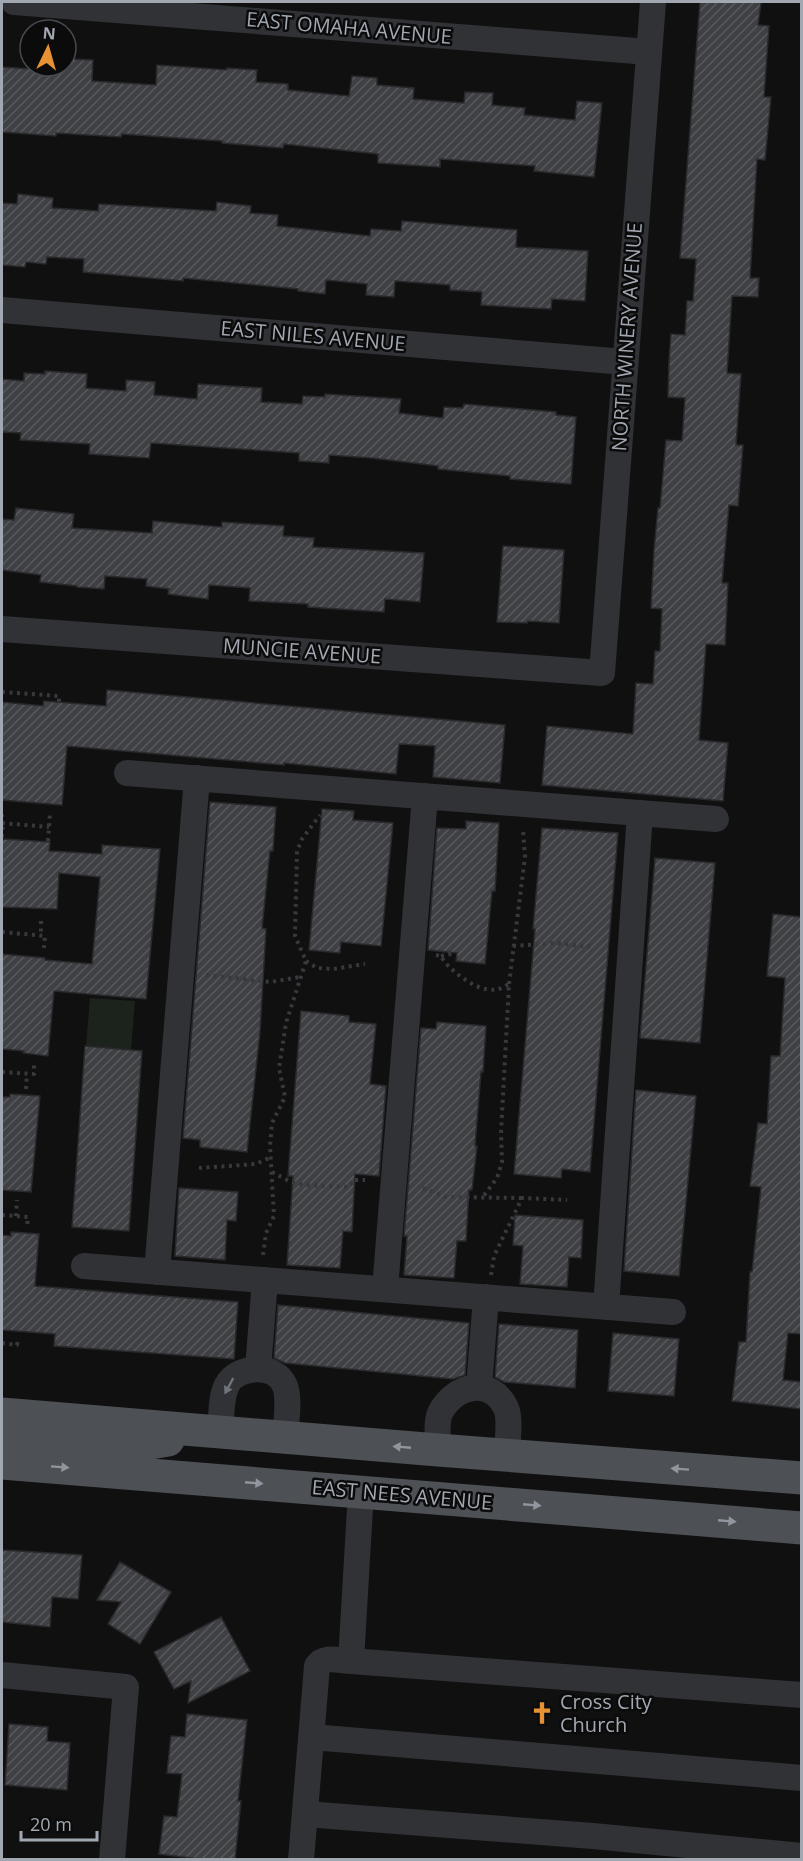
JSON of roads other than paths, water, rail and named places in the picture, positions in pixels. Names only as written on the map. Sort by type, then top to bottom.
[{"type":"main road","points":[[2,1414],[801,1478]]},
{"type":"main road","points":[[2,1438],[121,1448],[220,1432]]},
{"type":"main road","name":"EAST NEES AVENUE","points":[[2,1463],[801,1528]]},
{"type":"street","name":"EAST OMAHA AVENUE","points":[[14,2],[649,52]]},
{"type":"street","name":"NORTH WINERY AVENUE","points":[[602,673],[653,2]]},
{"type":"street","name":"EAST NILES AVENUE","points":[[2,310],[626,362]]},
{"type":"street","name":"MUNCIE AVENUE","points":[[2,629],[602,673]]},
{"type":"street","points":[[127,773],[716,819]]},
{"type":"street","points":[[157,1272],[197,778]]},
{"type":"street","points":[[385,1289],[425,796]]},
{"type":"street","points":[[606,1307],[640,813]]},
{"type":"street","points":[[84,1266],[157,1272],[264,1268],[385,1289],[489,1286],[606,1307],[673,1312]]},
{"type":"street","points":[[258,1369],[264,1268]]},
{"type":"street","points":[[479,1387],[489,1286]]},
{"type":"street","points":[[220,1432],[226,1387],[232,1378],[246,1371],[258,1369],[273,1372],[282,1380],[286,1388],[285,1437]]},
{"type":"street","points":[[438,1450],[439,1415],[449,1398],[464,1390],[479,1387],[488,1389],[499,1398],[507,1410],[507,1455]]},
{"type":"street","points":[[351,1662],[361,1491]]},
{"type":"street","points":[[302,1860],[317,1666],[325,1659],[801,1695]]},
{"type":"street","points":[[2,1675],[126,1687],[112,1860]]},
{"type":"street","points":[[312,1737],[801,1778]]},
{"type":"street","points":[[305,1814],[593,1836],[790,1856]]},
{"type":"place","name":"Cross City Church","points":[[542,1713]]}]
